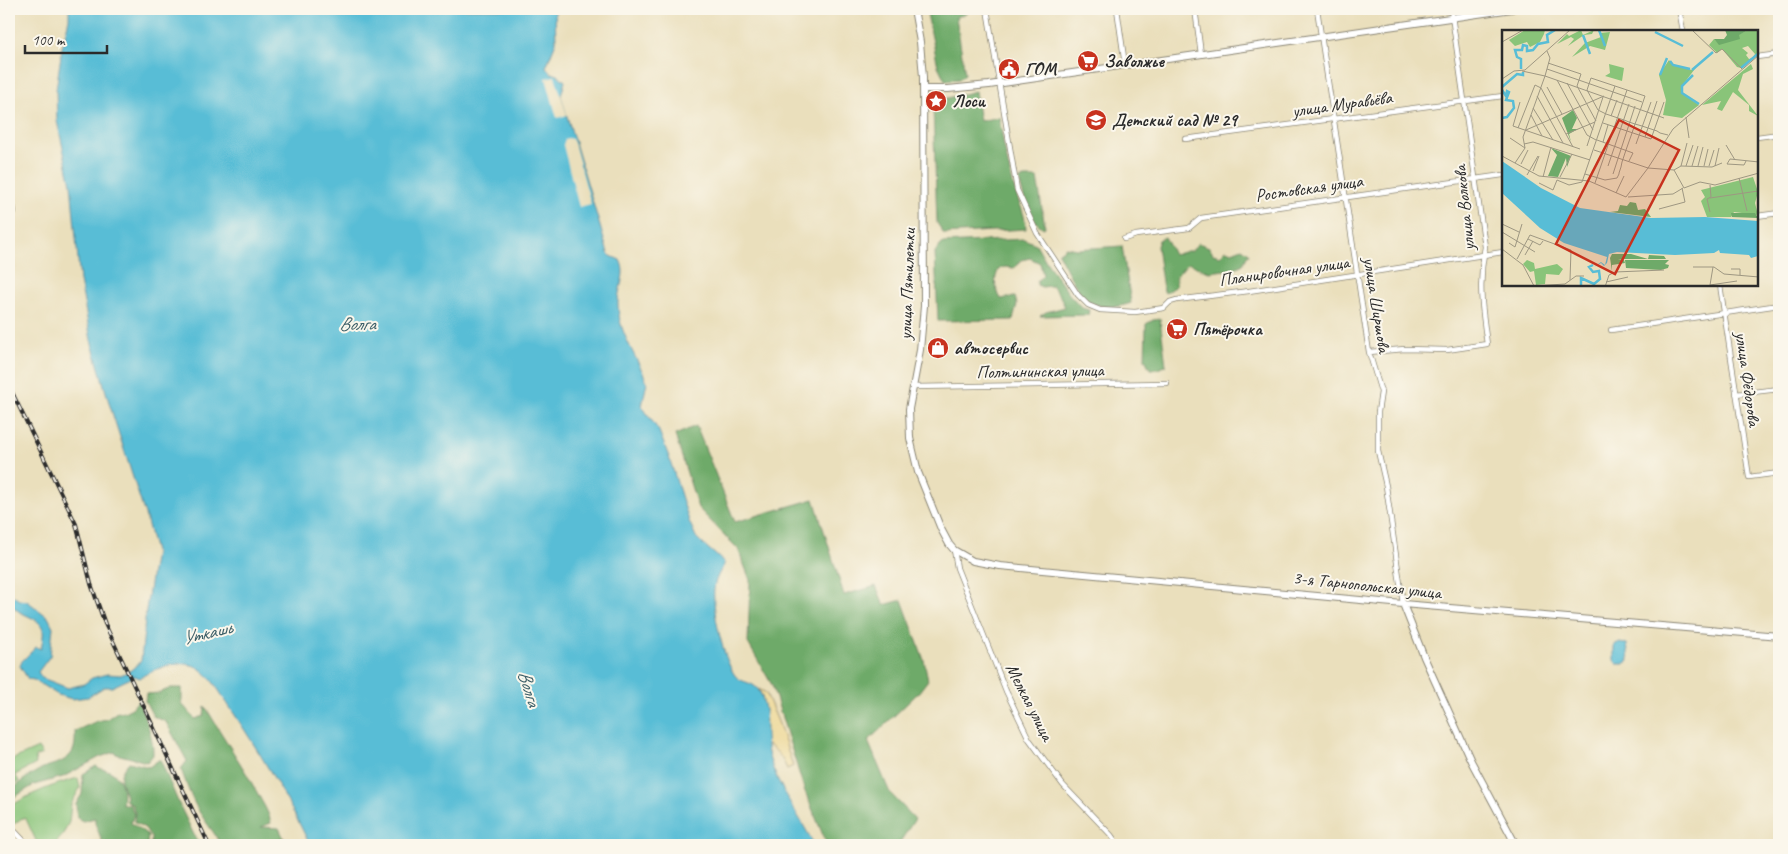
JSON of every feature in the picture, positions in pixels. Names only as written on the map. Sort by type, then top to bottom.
[{"type":"main road","name":"улица Пятилетки","points":[[914,9],[920,42],[923,89],[924,306],[920,350],[912,387],[909,419],[910,438],[915,461],[941,529],[954,550]]},
{"type":"main road","points":[[923,89],[948,89],[999,83],[1512,9]]},
{"type":"main road","name":"3-я Тарнопольская улица","points":[[954,550],[973,561],[995,565],[1403,604],[1779,636]]},
{"type":"main road","points":[[1403,604],[1424,657],[1471,761],[1516,845]]},
{"type":"street","points":[[987,9],[999,83]]},
{"type":"street","points":[[1117,9],[1125,65]]},
{"type":"street","points":[[1195,9],[1201,54]]},
{"type":"street","name":"улица Ширшова","points":[[1318,9],[1369,352],[1381,392],[1378,412],[1378,451],[1386,486],[1403,604]]},
{"type":"street","name":"улица Волкова","points":[[1369,352],[1405,349],[1447,350],[1487,344],[1480,297],[1481,266],[1485,246],[1451,9]]},
{"type":"street","points":[[1680,9],[1683,30]]},
{"type":"street","points":[[1758,57],[1779,54]]},
{"type":"street","name":"Планировочная улица","points":[[999,83],[1017,190],[1028,216],[1078,295],[1088,305],[1100,310],[1135,312],[1164,308],[1170,302],[1177,300],[1502,252]]},
{"type":"street","name":"улица Муравьёва","points":[[1185,140],[1502,96]]},
{"type":"street","points":[[1758,137],[1779,134]]},
{"type":"street","name":"Ростовская улица","points":[[1124,239],[1136,235],[1189,228],[1201,218],[1502,175]]},
{"type":"street","points":[[9,181],[14,210],[13,214],[9,217]]},
{"type":"street","points":[[1758,216],[1779,213]]},
{"type":"street","name":"улица Фёдорова","points":[[1720,286],[1749,477],[1779,472]]},
{"type":"street","points":[[1611,330],[1779,305]]},
{"type":"street","name":"Полтининская улица","points":[[912,387],[1167,383]]},
{"type":"street","points":[[1736,394],[1779,389]]},
{"type":"street","name":"Мелкая улица","points":[[954,550],[957,568],[1022,726],[1063,785],[1118,845]]},
{"type":"street","points":[[9,825],[28,845]]},
{"type":"green space","points":[[926,9],[974,9],[967,10],[966,14],[956,17],[965,74],[959,79],[945,80],[938,66]]},
{"type":"green space","points":[[975,91],[980,121],[999,117],[1009,170],[1026,229],[944,234],[937,223],[933,107],[944,99]]},
{"type":"green space","points":[[1037,178],[1044,228],[1034,220],[1027,207],[1019,180]]},
{"type":"green space","points":[[1165,237],[1174,255],[1192,251],[1198,243],[1209,247],[1213,254],[1220,256],[1226,250],[1232,252],[1242,248],[1249,253],[1243,264],[1233,269],[1209,272],[1188,263],[1176,276],[1176,286],[1165,293],[1157,246],[1159,240]]},
{"type":"green space","points":[[1024,239],[1036,244],[1069,294],[1082,308],[1089,310],[1088,315],[1040,316],[1046,312],[1065,307],[1060,296],[1052,286],[1042,287],[1037,285],[1037,281],[1043,275],[1040,263],[1030,258],[1021,260],[1014,268],[1005,267],[999,269],[995,280],[1001,299],[1015,297],[1017,304],[1013,320],[938,321],[935,252],[943,243]]},
{"type":"green space","points":[[1122,246],[1131,303],[1108,307],[1096,305],[1086,299],[1078,290],[1058,253],[1066,247],[1076,249]]},
{"type":"green space","points":[[1160,319],[1166,365],[1158,369],[1150,369],[1145,359],[1146,324]]},
{"type":"green space","points":[[696,426],[735,522],[814,499],[844,595],[876,586],[884,605],[902,600],[924,660],[928,680],[918,693],[868,741],[890,793],[915,819],[898,845],[827,845],[804,789],[772,685],[748,643],[750,580],[738,549],[698,508],[675,435]]},
{"type":"green space","points":[[171,688],[182,688],[182,704],[195,719],[204,716],[205,706],[267,812],[271,823],[261,827],[279,828],[287,845],[221,845],[200,813],[188,788],[181,769],[187,761],[166,722],[153,716],[145,701],[146,694],[159,693]]},
{"type":"green space","points":[[138,701],[151,734],[153,755],[147,762],[116,754],[115,752],[100,757],[63,777],[34,785],[9,799],[14,789],[23,780],[43,768],[62,761],[71,754],[74,749],[75,731],[97,721],[107,719],[117,712],[124,712],[132,708]]},
{"type":"green space","points":[[38,748],[42,754],[35,757],[36,764],[15,775],[19,781],[9,788],[9,761]]},
{"type":"green space","points":[[160,759],[199,845],[151,845],[151,837],[145,828],[134,822],[135,813],[132,804],[125,800],[126,797],[121,782],[122,771],[129,762],[149,767]]},
{"type":"green space","points":[[96,766],[111,772],[118,778],[123,791],[122,804],[130,804],[134,814],[131,823],[148,835],[147,845],[113,845],[102,841],[95,818],[83,821],[77,818],[76,804],[82,794],[83,774]]},
{"type":"green space","points":[[78,778],[80,788],[71,804],[69,822],[62,836],[54,845],[38,845],[26,819],[22,818],[14,824],[9,819],[9,807],[42,790]]},
{"type":"sand","points":[[759,689],[766,693],[779,724],[793,766],[787,769],[774,749],[766,744],[764,709]]},
{"type":"water","name":"Волга","points":[[69,9],[555,9],[556,42],[546,67],[551,73],[558,75],[565,81],[561,96],[608,253],[620,260],[622,266],[623,277],[618,299],[619,314],[624,333],[647,382],[642,406],[659,431],[696,537],[724,562],[714,589],[715,609],[722,645],[737,678],[756,687],[762,697],[769,757],[784,791],[814,845],[310,845],[282,792],[251,740],[215,685],[197,667],[183,664],[167,666],[139,678],[135,676],[112,687],[104,687],[88,697],[72,699],[58,695],[34,680],[28,679],[20,666],[22,661],[36,647],[41,649],[43,629],[35,620],[13,607],[9,593],[19,600],[27,601],[48,617],[53,627],[50,656],[38,672],[42,678],[68,688],[84,684],[92,678],[107,674],[121,675],[131,670],[141,661],[146,610],[155,552],[91,340],[80,281],[71,184],[57,121],[56,90],[62,48],[69,19]]},
{"type":"water","points":[[1618,643],[1627,644],[1629,661],[1624,664],[1617,664],[1614,660],[1614,645]]},
{"type":"pier","points":[[555,76],[567,115],[557,118],[546,78]]},
{"type":"pier","points":[[565,139],[572,139],[574,143],[591,204],[579,207],[563,145]]},
{"type":"railway","points":[[9,386],[76,524],[91,584],[105,624],[209,845]]},
{"type":"place","name":"Заволжье","points":[[1088,61]]},
{"type":"place","name":"ГОМ","points":[[1009,69]]},
{"type":"place","name":"Лоси","points":[[936,101]]},
{"type":"place","name":"Детский сад № 29","points":[[1096,120]]},
{"type":"place","name":"Пятёрочка","points":[[1177,329]]},
{"type":"place","name":"автосервис","points":[[938,348]]},
{"type":"water label","name":"Уткашь","points":[[207,632]]}]
